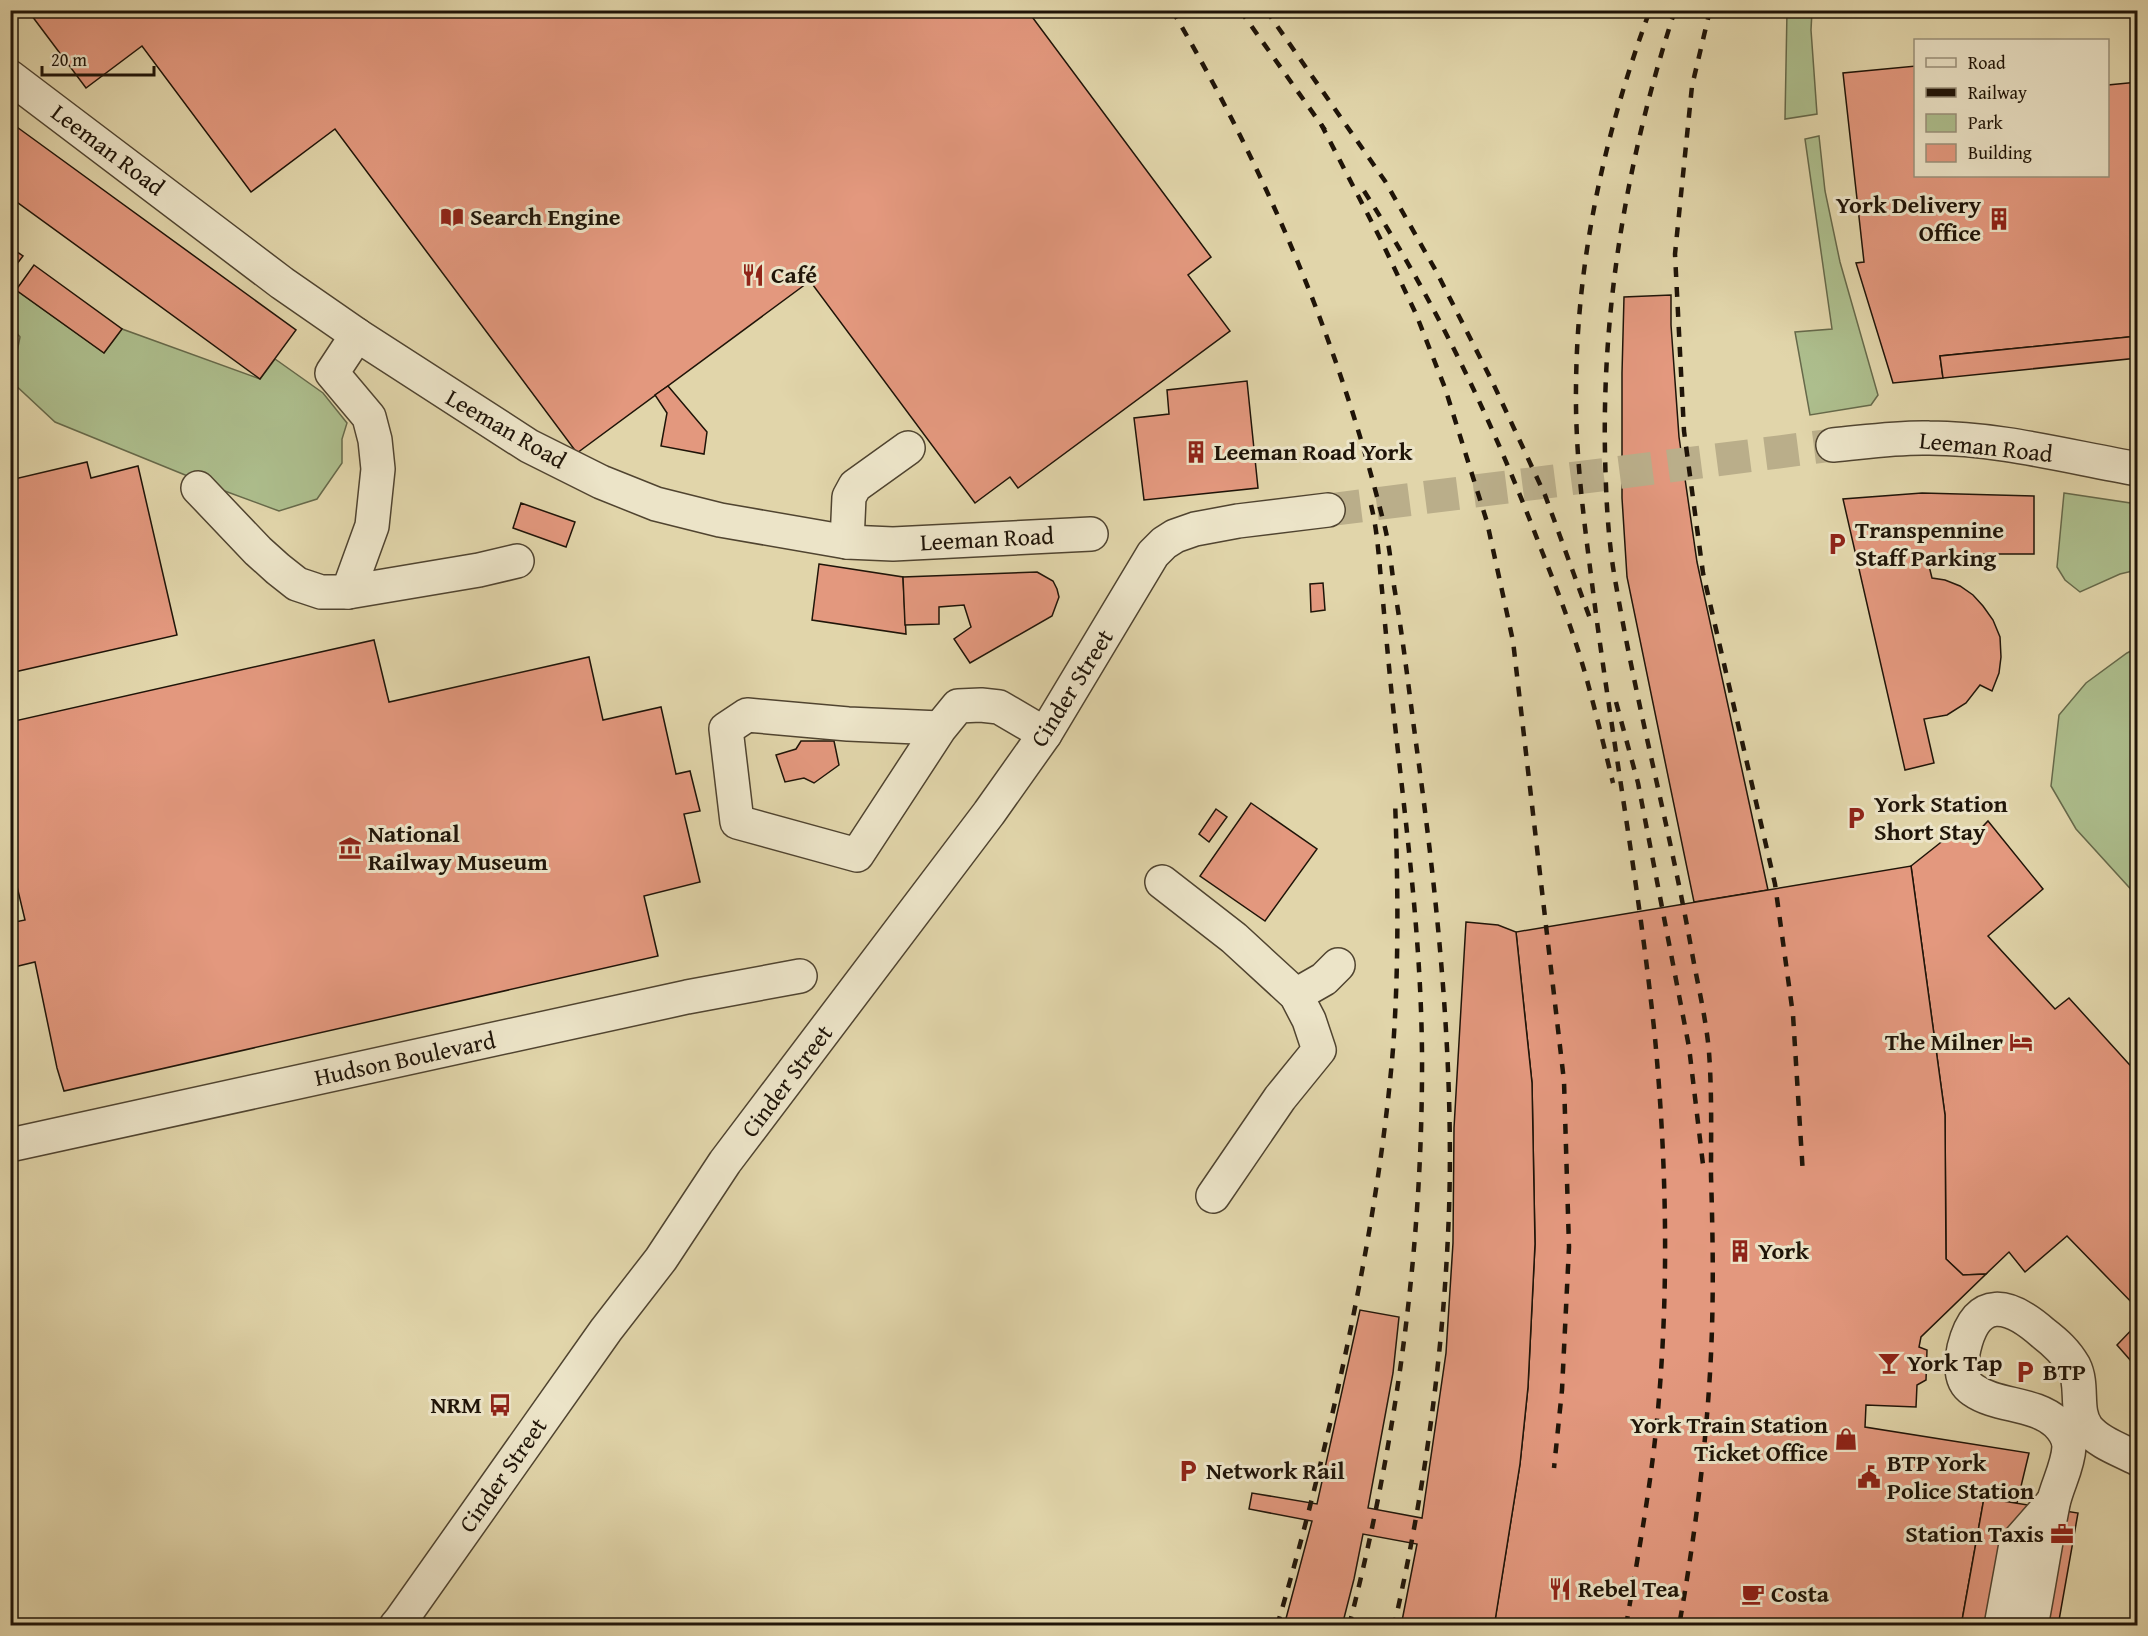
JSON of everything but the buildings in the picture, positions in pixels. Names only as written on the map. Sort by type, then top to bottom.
[{"type":"street","name":"Leeman Road","points":[[10,77],[282,283],[357,335],[529,446],[601,482],[656,504],[720,520],[847,542],[893,544],[1091,534]]},
{"type":"street","points":[[348,592],[372,526],[378,470],[375,440],[369,417],[332,373],[357,335]]},
{"type":"street","name":"Leeman Road","points":[[1833,445],[1929,438],[1961,440],[1997,443],[2138,469]]},
{"type":"street","points":[[847,542],[849,497],[855,486],[908,448]]},
{"type":"street","points":[[198,488],[258,551],[297,584],[321,592],[348,592],[480,570],[517,561]]},
{"type":"street","name":"Cinder Street","points":[[396,1626],[606,1330],[661,1259],[725,1162],[989,813],[1045,734],[1153,554],[1175,536],[1227,522],[1328,510]]},
{"type":"street","points":[[940,728],[848,724],[747,715],[726,729],[737,822],[857,855],[940,728],[958,706],[999,707],[1045,734]]},
{"type":"street","points":[[1162,882],[1234,938],[1296,995],[1309,1020],[1319,1050],[1280,1098],[1213,1196]]},
{"type":"street","points":[[1296,995],[1324,979],[1338,965]]},
{"type":"street","name":"Hudson Boulevard","points":[[10,1145],[687,997],[800,976]]},
{"type":"street","points":[[2031,1626],[2054,1501],[2069,1446],[2067,1436],[2056,1423],[2043,1415],[1984,1396],[1970,1388],[1962,1376],[1961,1358],[1974,1322],[1988,1310],[2000,1309],[2014,1312],[2029,1320],[2063,1350],[2075,1368],[2079,1380],[2082,1416],[2088,1428],[2101,1441],[2130,1455]]},
{"type":"street","points":[[2001,1626],[2016,1544],[2054,1501]]},
{"type":"green space","points":[[1787,11],[1812,11],[1811,30],[1817,114],[1785,119]]},
{"type":"green space","points":[[1819,136],[1825,191],[1840,262],[1878,395],[1871,405],[1810,415],[1795,332],[1832,329],[1805,139]]},
{"type":"green space","points":[[11,288],[104,353],[122,329],[260,379],[275,359],[323,393],[347,423],[342,439],[342,463],[317,499],[279,511],[55,422],[11,381],[20,337],[11,326]]},
{"type":"green space","points":[[2064,493],[2137,504],[2137,570],[2120,574],[2080,592],[2065,580],[2057,567]]},
{"type":"green space","points":[[2137,648],[2137,896],[2076,829],[2051,786],[2059,715],[2086,683]]},
{"type":"tunnel","points":[[1328,510],[1833,445]]},
{"type":"railway","points":[[1172,10],[1206,70],[1268,194],[1321,322],[1365,453],[1385,528],[1403,645],[1437,917],[1446,1035],[1450,1153],[1449,1211],[1438,1368],[1424,1472],[1394,1626]]},
{"type":"railway","points":[[1240,10],[1325,130]]},
{"type":"railway","points":[[1266,10],[1385,181],[1436,271],[1492,381],[1545,495],[1592,624]]},
{"type":"railway","points":[[1626,1626],[1641,1541],[1659,1398],[1664,1308],[1664,1173],[1659,1083],[1649,983],[1601,654],[1584,519],[1577,440],[1576,387],[1582,290],[1597,196],[1620,102],[1650,10]]},
{"type":"railway","points":[[1675,10],[1644,119],[1621,229],[1608,341],[1605,454],[1608,520],[1616,585],[1633,676],[1682,902],[1704,1013],[1709,1052],[1713,1274],[1710,1373],[1698,1500],[1679,1626]]},
{"type":"railway","points":[[1710,10],[1692,86],[1675,254],[1684,431],[1703,573],[1775,884],[1793,1015],[1803,1175]]},
{"type":"railway","points":[[1321,124],[1416,314],[1445,388],[1487,522],[1513,641],[1564,1081],[1569,1247],[1562,1390],[1554,1468]]},
{"type":"railway","points":[[1364,191],[1439,321],[1504,456],[1553,579],[1575,642],[1589,687],[1613,783]]},
{"type":"railway","points":[[1349,1626],[1380,1490],[1402,1353],[1417,1214],[1422,1076],[1422,1032],[1414,900],[1378,547],[1371,505]]},
{"type":"railway","points":[[1616,702],[1638,783],[1689,1047],[1704,1173]]},
{"type":"railway","points":[[1277,1626],[1308,1514],[1335,1402],[1354,1314],[1377,1182],[1389,1094],[1395,1018],[1397,924],[1395,800]]},
{"type":"place","name":"Search Engine","points":[[452,217]]},
{"type":"place","name":"York Delivery Office","points":[[1999,219]]},
{"type":"place","name":"Café","points":[[753,275]]},
{"type":"place","name":"Leeman Road York","points":[[1196,452]]},
{"type":"place","name":"Transpennine Staff Parking","points":[[1837,544]]},
{"type":"place","name":"York Station Short Stay","points":[[1856,818]]},
{"type":"place","name":"National Railway Museum","points":[[350,848]]},
{"type":"place","name":"The Milner","points":[[2021,1042]]},
{"type":"place","name":"York","points":[[1740,1251]]},
{"type":"place","name":"York Tap","points":[[1889,1363]]},
{"type":"place","name":"BTP","points":[[2025,1372]]},
{"type":"place","name":"NRM","points":[[500,1405]]},
{"type":"place","name":"York Train Station Ticket Office","points":[[1846,1439]]},
{"type":"place","name":"Network Rail","points":[[1188,1471]]},
{"type":"place","name":"BTP York Police Station","points":[[1869,1477]]},
{"type":"place","name":"Station Taxis","points":[[2062,1534]]},
{"type":"place","name":"Rebel Tea","points":[[1560,1589]]},
{"type":"place","name":"Costa","points":[[1753,1594]]}]
